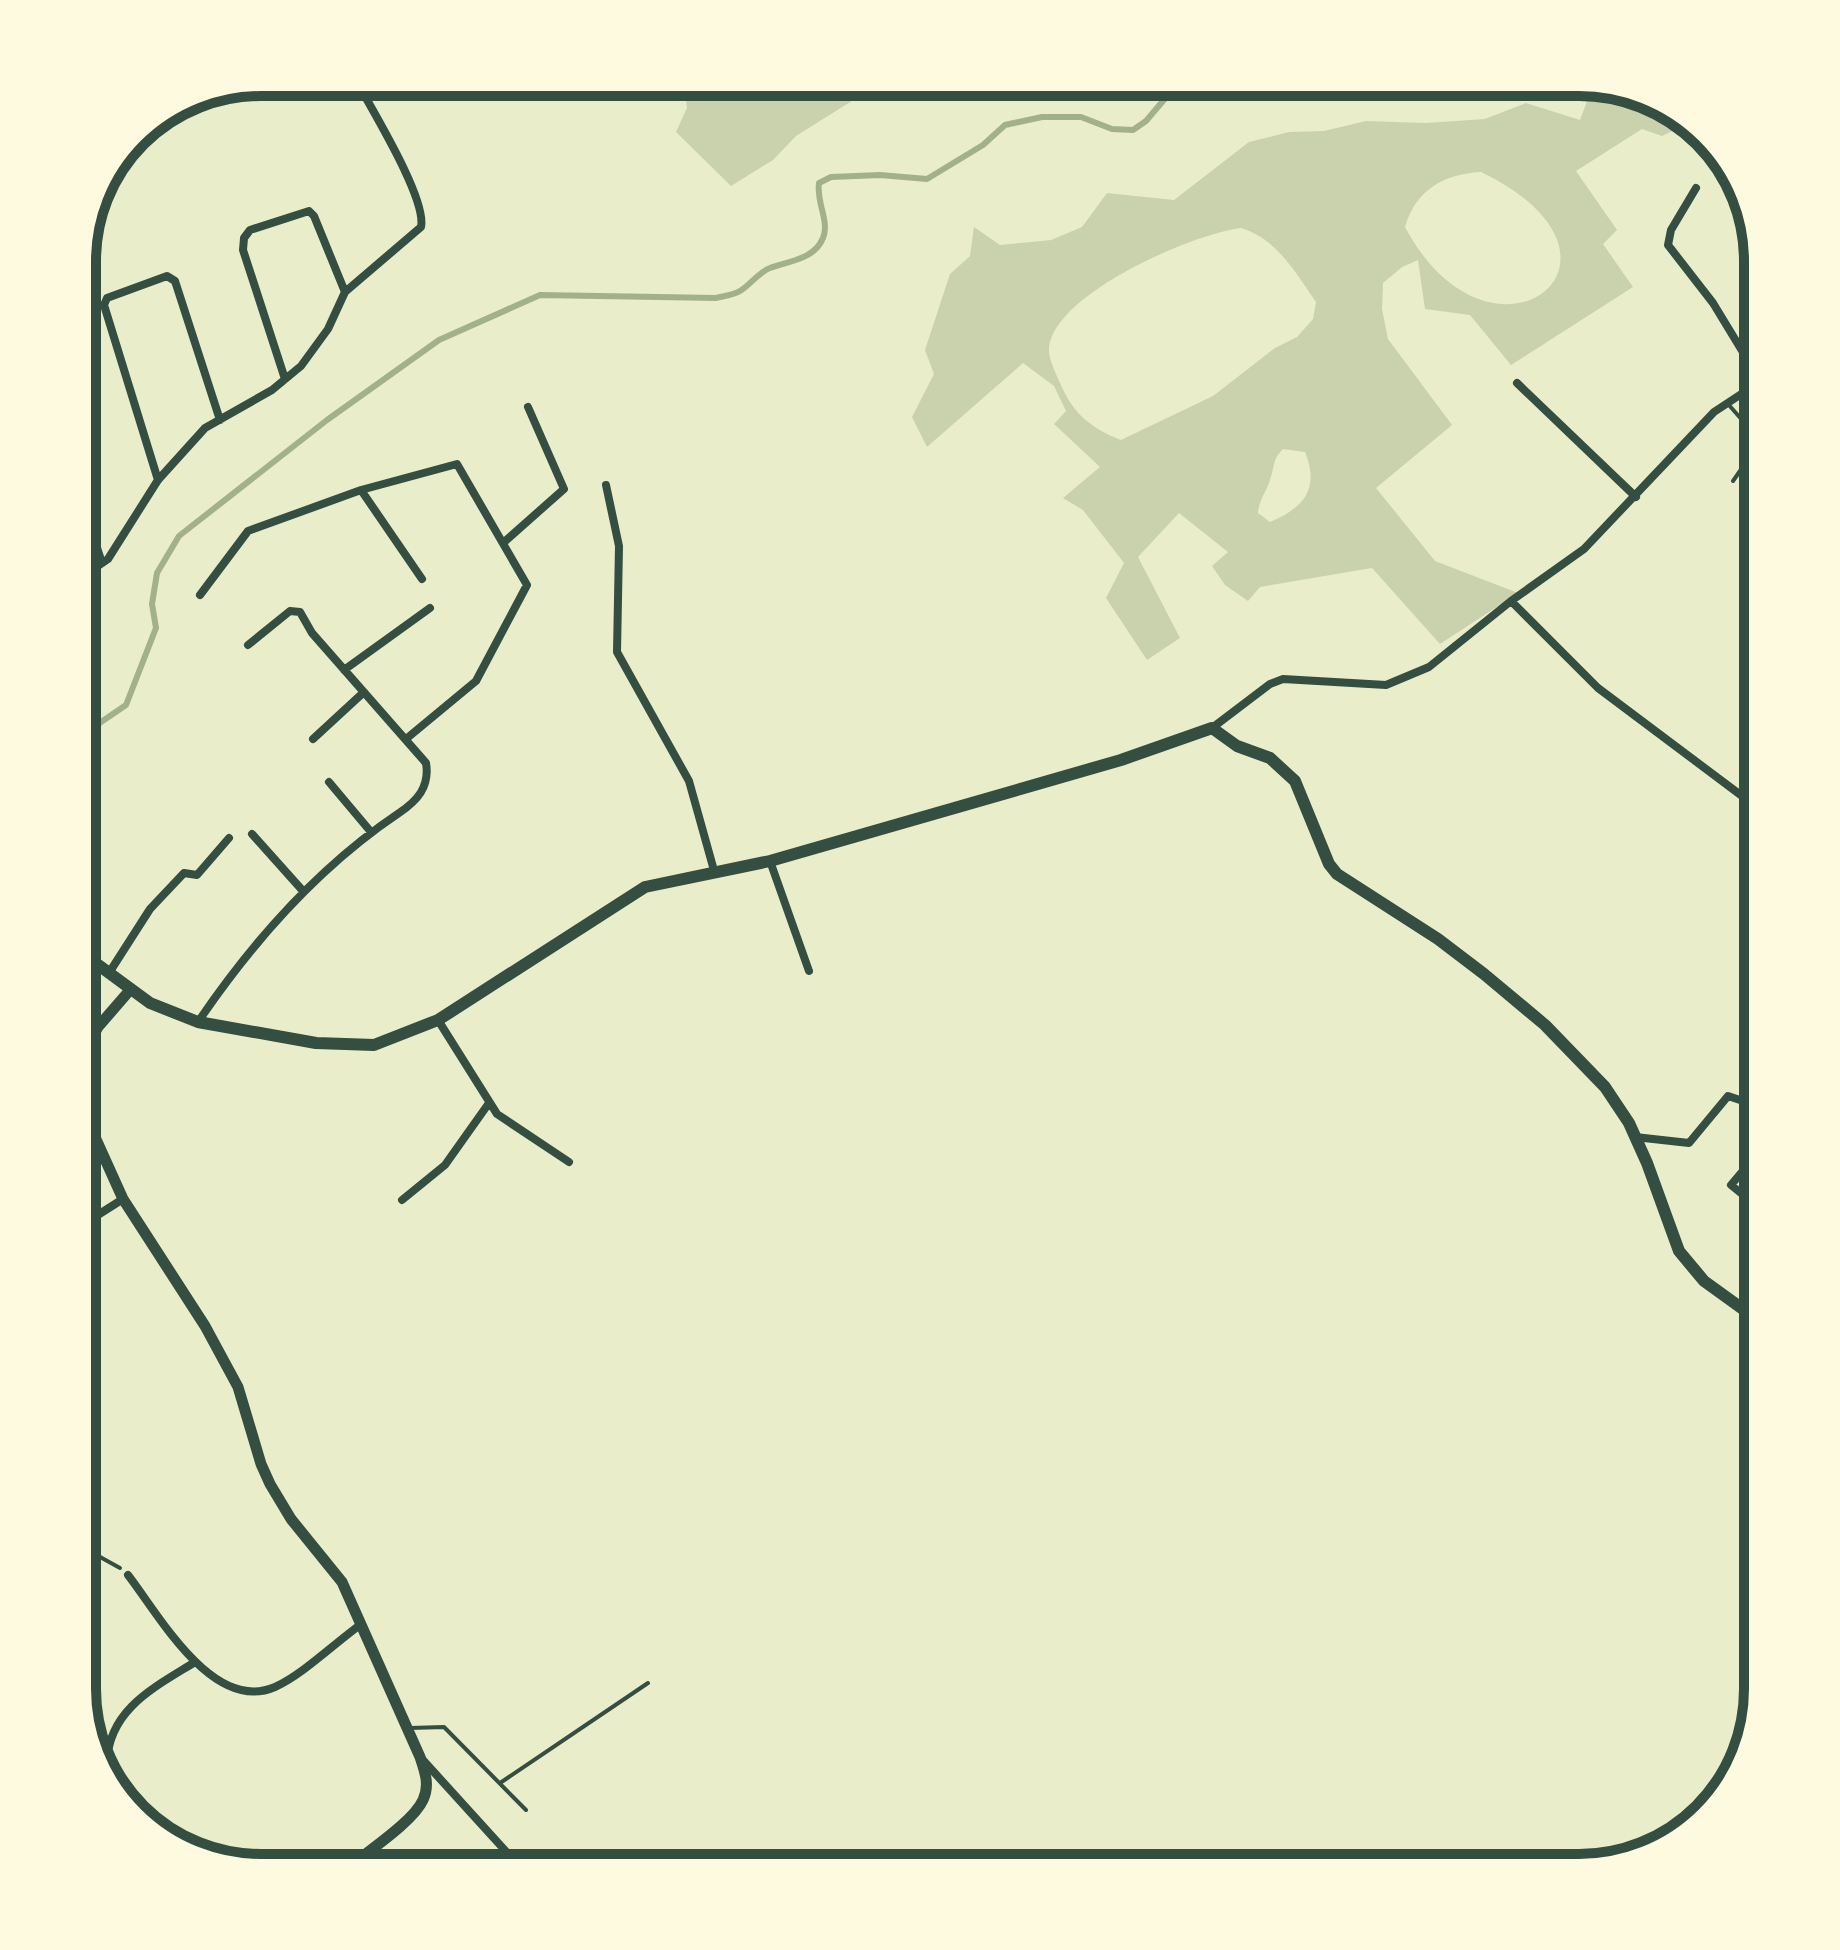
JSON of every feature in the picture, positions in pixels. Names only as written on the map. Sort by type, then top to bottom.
[{"type":"main road","points":[[96,963],[130,990],[165,1010],[198,1022],[316,1043],[357,1046],[393,1041],[438,1020],[631,893],[657,884],[715,875],[770,861],[1121,760],[1212,728],[1237,746],[1270,758],[1282,768],[1302,794],[1333,870],[1346,882],[1438,939],[1545,1025],[1605,1087],[1635,1137],[1679,1251],[1704,1281],[1744,1310]]},
{"type":"street","points":[[96,567],[102,563],[158,480],[205,428],[301,366],[328,329],[345,292],[421,227],[423,218],[403,168],[364,96]]},
{"type":"street","points":[[1696,188],[1671,230],[1668,245],[1713,303],[1744,356]]},
{"type":"street","points":[[285,379],[243,250],[244,238],[250,230],[309,211],[314,216],[345,292]]},
{"type":"street","points":[[158,480],[104,305],[107,298],[167,276],[175,281],[220,420]]},
{"type":"street","points":[[1517,383],[1636,497]]},
{"type":"street","points":[[1212,728],[1270,684],[1283,679],[1386,685],[1402,681],[1429,667],[1511,601],[1564,567],[1726,402],[1744,390]]},
{"type":"street","points":[[503,543],[564,489],[528,407]]},
{"type":"street","points":[[200,595],[248,531],[361,490],[457,464],[527,585],[476,681],[406,739]]},
{"type":"street","points":[[606,485],[619,546],[617,652],[689,781],[715,875]]},
{"type":"street","points":[[361,490],[422,579]]},
{"type":"street","points":[[96,545],[102,563]]},
{"type":"street","points":[[1511,601],[1598,688],[1744,797]]},
{"type":"street","points":[[344,670],[430,608]]},
{"type":"street","points":[[198,1022],[234,969],[303,891],[371,832],[417,801],[428,777],[426,763],[312,633],[300,612],[290,611],[283,615],[248,645]]},
{"type":"street","points":[[313,739],[364,692]]},
{"type":"street","points":[[329,782],[371,832]]},
{"type":"street","points":[[252,834],[303,891]]},
{"type":"street","points":[[109,973],[162,896],[181,875],[197,875],[229,838]]},
{"type":"street","points":[[770,861],[809,971]]},
{"type":"street","points":[[96,1032],[130,990]]},
{"type":"street","points":[[438,1020],[489,1103],[505,1122],[569,1162]]},
{"type":"street","points":[[1635,1137],[1689,1143],[1728,1096],[1744,1101]]},
{"type":"street","points":[[402,1200],[445,1165],[489,1103]]},
{"type":"street","points":[[96,1139],[123,1199],[220,1351],[244,1402],[261,1464],[270,1484],[291,1519],[334,1569],[420,1757],[427,1778],[424,1800],[417,1810],[365,1854]]},
{"type":"street","points":[[1744,1170],[1731,1185],[1744,1196]]},
{"type":"street","points":[[96,1216],[123,1199]]},
{"type":"street","points":[[128,1575],[195,1662],[218,1681],[234,1688],[263,1691],[277,1686],[360,1625]]},
{"type":"street","points":[[108,1750],[109,1741],[130,1707],[195,1662]]},
{"type":"street","points":[[420,1757],[508,1854]]},
{"type":"lane","points":[[1726,402],[1744,422]]},
{"type":"lane","points":[[1733,481],[1744,465]]},
{"type":"lane","points":[[500,1783],[648,1683]]},
{"type":"lane","points":[[408,1728],[444,1727],[526,1810]]},
{"type":"path","points":[[96,1553],[128,1575]]},
{"type":"green space","points":[[686,96],[860,96],[796,136],[773,160],[731,186],[676,132],[687,108]]},
{"type":"green space","points":[[1589,96],[1611,99],[1652,113],[1678,128],[1662,136],[1642,129],[1576,171],[1617,230],[1603,244],[1633,287],[1511,365],[1470,315],[1425,309],[1418,260],[1402,267],[1383,283],[1382,309],[1388,339],[1452,425],[1376,488],[1435,561],[1518,593],[1440,644],[1372,568],[1260,587],[1248,601],[1225,585],[1212,566],[1228,552],[1179,513],[1138,557],[1180,638],[1147,660],[1106,598],[1124,563],[1083,510],[1063,498],[1100,467],[1054,424],[1066,411],[1054,386],[1023,363],[927,447],[912,417],[934,374],[925,350],[950,274],[970,256],[974,227],[1000,245],[1051,240],[1082,227],[1107,193],[1174,200],[1249,142],[1289,132],[1324,131],[1366,121],[1426,123],[1485,119],[1526,103],[1580,120]],"holes":[[[1481,172],[1533,206],[1557,240],[1559,270],[1543,293],[1514,304],[1478,299],[1440,275],[1405,227],[1416,203],[1433,186],[1467,173]],[[1241,228],[1265,240],[1293,268],[1316,302],[1313,319],[1297,337],[1275,348],[1213,396],[1121,440],[1084,419],[1065,394],[1054,371],[1049,348],[1057,328],[1074,307],[1128,270],[1160,254]],[[1283,449],[1305,452],[1311,476],[1306,495],[1300,503],[1270,522],[1258,513],[1275,460]]]},
{"type":"waterway","points":[[96,725],[126,705],[156,628],[152,604],[157,573],[179,536],[327,420],[439,340],[540,295],[716,298],[735,294],[766,270],[800,259],[819,245],[825,232],[819,183],[831,177],[880,175],[927,179],[983,145],[1005,125],[1042,117],[1081,117],[1112,129],[1133,130],[1146,121],[1167,96]]}]
